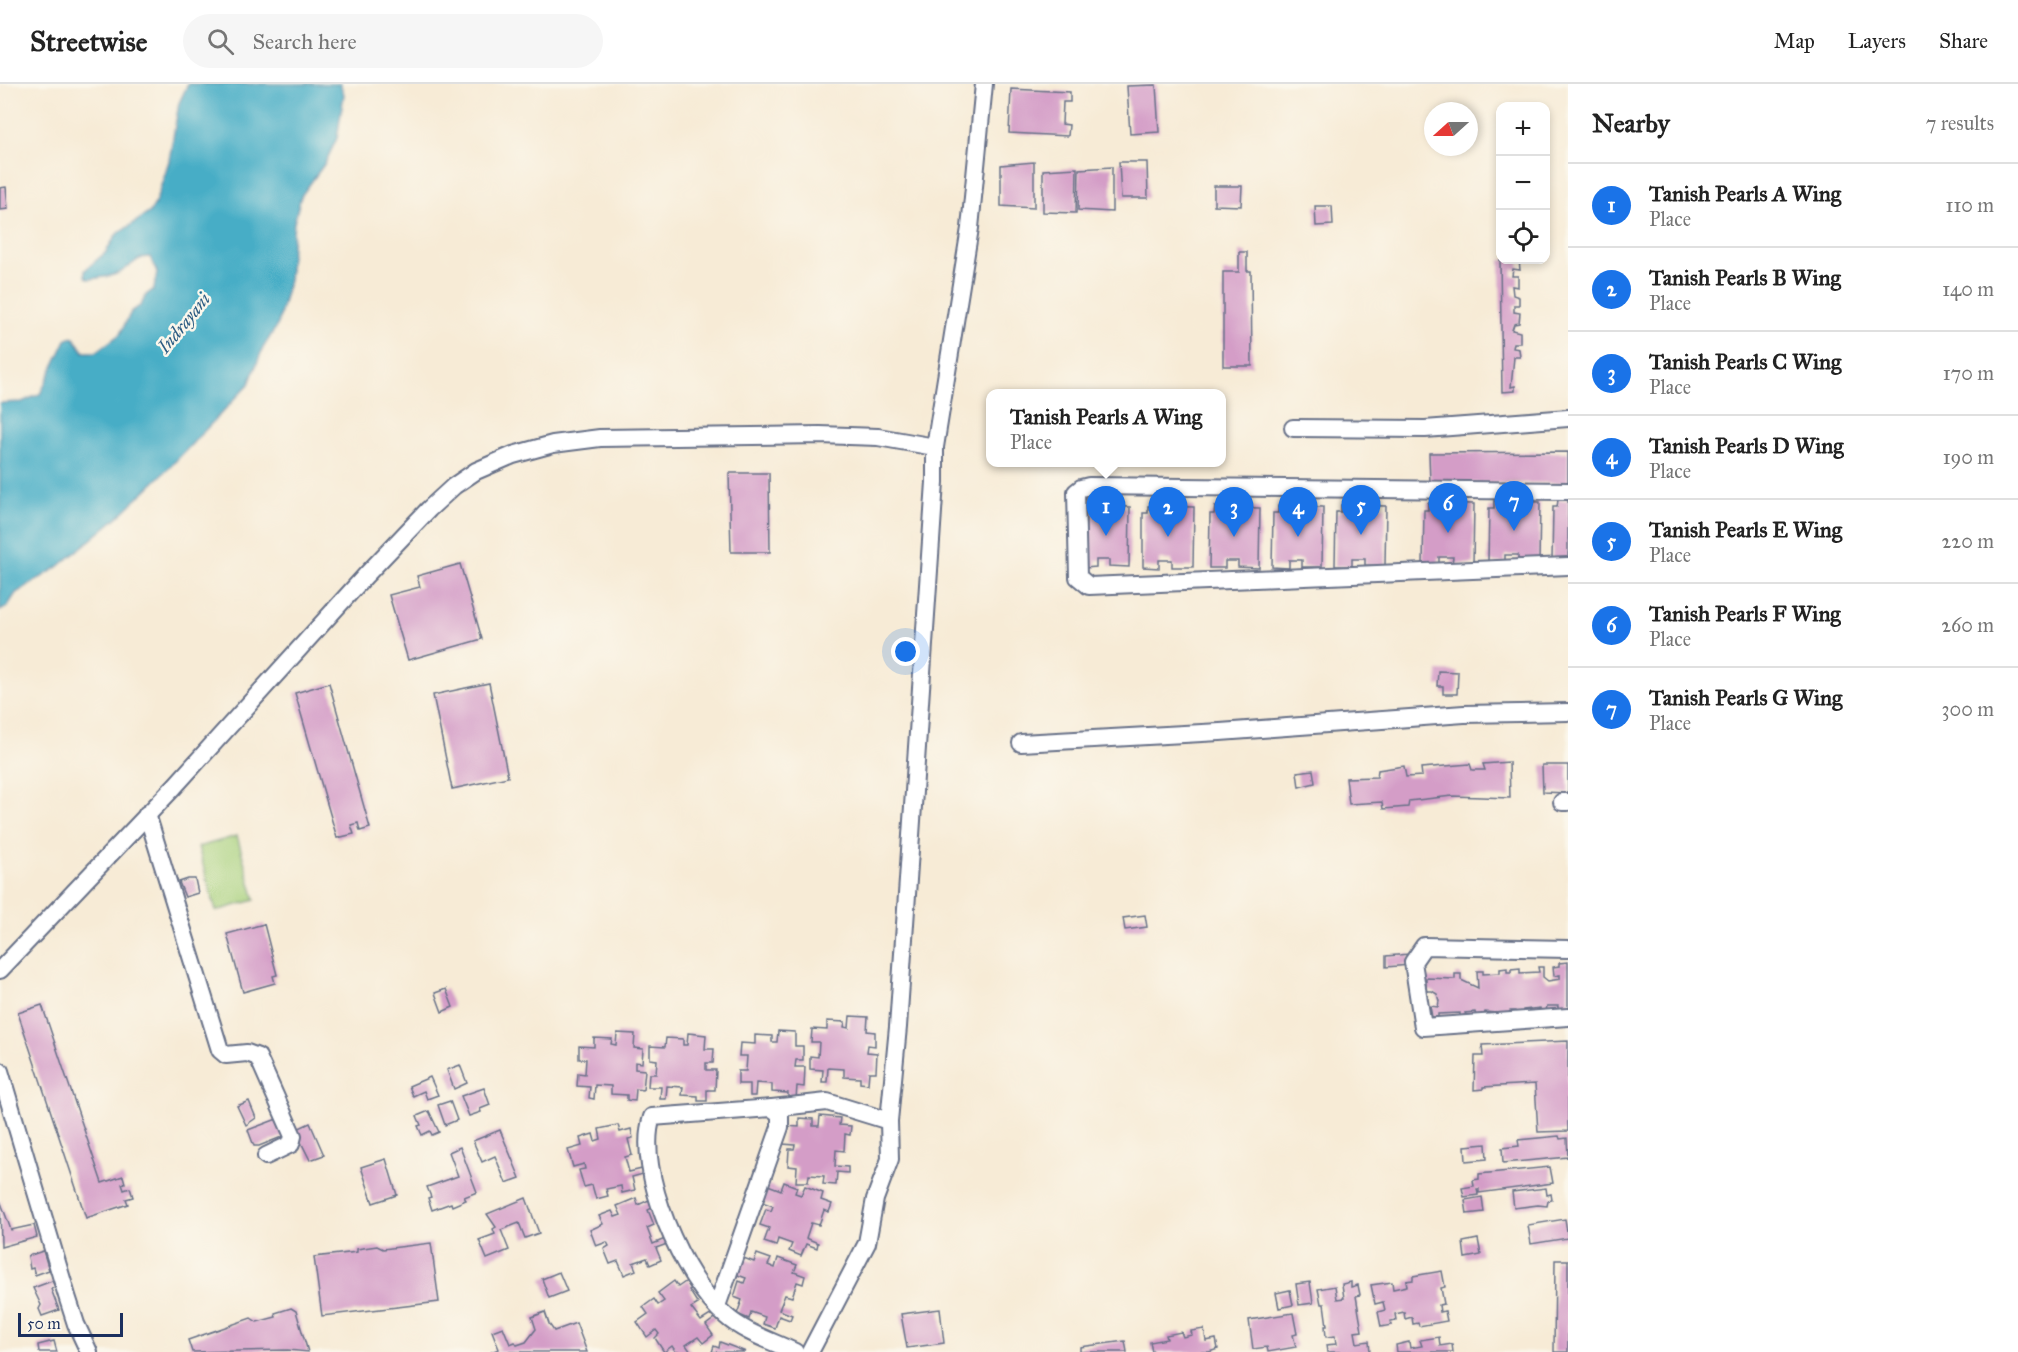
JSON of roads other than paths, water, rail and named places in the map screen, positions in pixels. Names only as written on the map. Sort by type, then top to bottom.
[{"type":"street","points":[[810,1352],[867,1243],[875,1199],[890,1159],[889,1121],[898,1027],[935,482],[935,447],[970,228],[984,84]]},
{"type":"street","points":[[1293,428],[1425,429],[1568,418]]},
{"type":"street","points":[[0,970],[429,508],[454,486],[476,471],[513,455],[553,444],[600,438],[820,435],[878,437],[935,447]]},
{"type":"street","points":[[1568,491],[1089,486],[1076,492],[1078,577],[1089,586],[1568,566]]},
{"type":"street","points":[[1021,743],[1220,732],[1464,714],[1568,712]]},
{"type":"street","points":[[147,814],[220,1050],[226,1056],[247,1053],[258,1057],[293,1136],[291,1144],[266,1156]]},
{"type":"street","points":[[1568,949],[1424,946],[1413,962],[1423,1027],[1568,1017]]},
{"type":"street","points":[[0,1071],[67,1296],[76,1324],[89,1352]]},
{"type":"street","points":[[795,1352],[739,1326],[724,1315],[706,1294],[679,1251],[662,1213],[654,1186],[650,1161],[649,1125],[652,1117],[827,1102],[889,1121]]},
{"type":"street","points":[[717,1306],[780,1127],[780,1114],[772,1108]]},
{"type":"water","name":"Indrayani","points":[[188,84],[340,84],[344,94],[337,138],[325,163],[301,196],[294,222],[289,280],[278,324],[263,348],[249,384],[169,468],[119,516],[58,567],[16,593],[7,607],[0,611],[0,403],[22,402],[40,394],[66,340],[74,338],[84,352],[96,352],[120,334],[131,312],[141,305],[146,295],[154,289],[157,272],[150,257],[141,258],[123,271],[108,276],[89,279],[85,276],[85,270],[106,252],[116,235],[150,212],[155,204],[169,161],[179,103]]},
{"type":"place","name":"Tanish Pearls G Wing","points":[[1514,531]]},
{"type":"place","name":"Tanish Pearls F Wing","points":[[1448,533]]},
{"type":"place","name":"Tanish Pearls E Wing","points":[[1361,535]]},
{"type":"place","name":"Tanish Pearls A Wing","points":[[1106,536]]},
{"type":"place","name":"Tanish Pearls B Wing","points":[[1168,537]]},
{"type":"place","name":"Tanish Pearls C Wing","points":[[1234,537]]},
{"type":"place","name":"Tanish Pearls D Wing","points":[[1298,537]]}]
